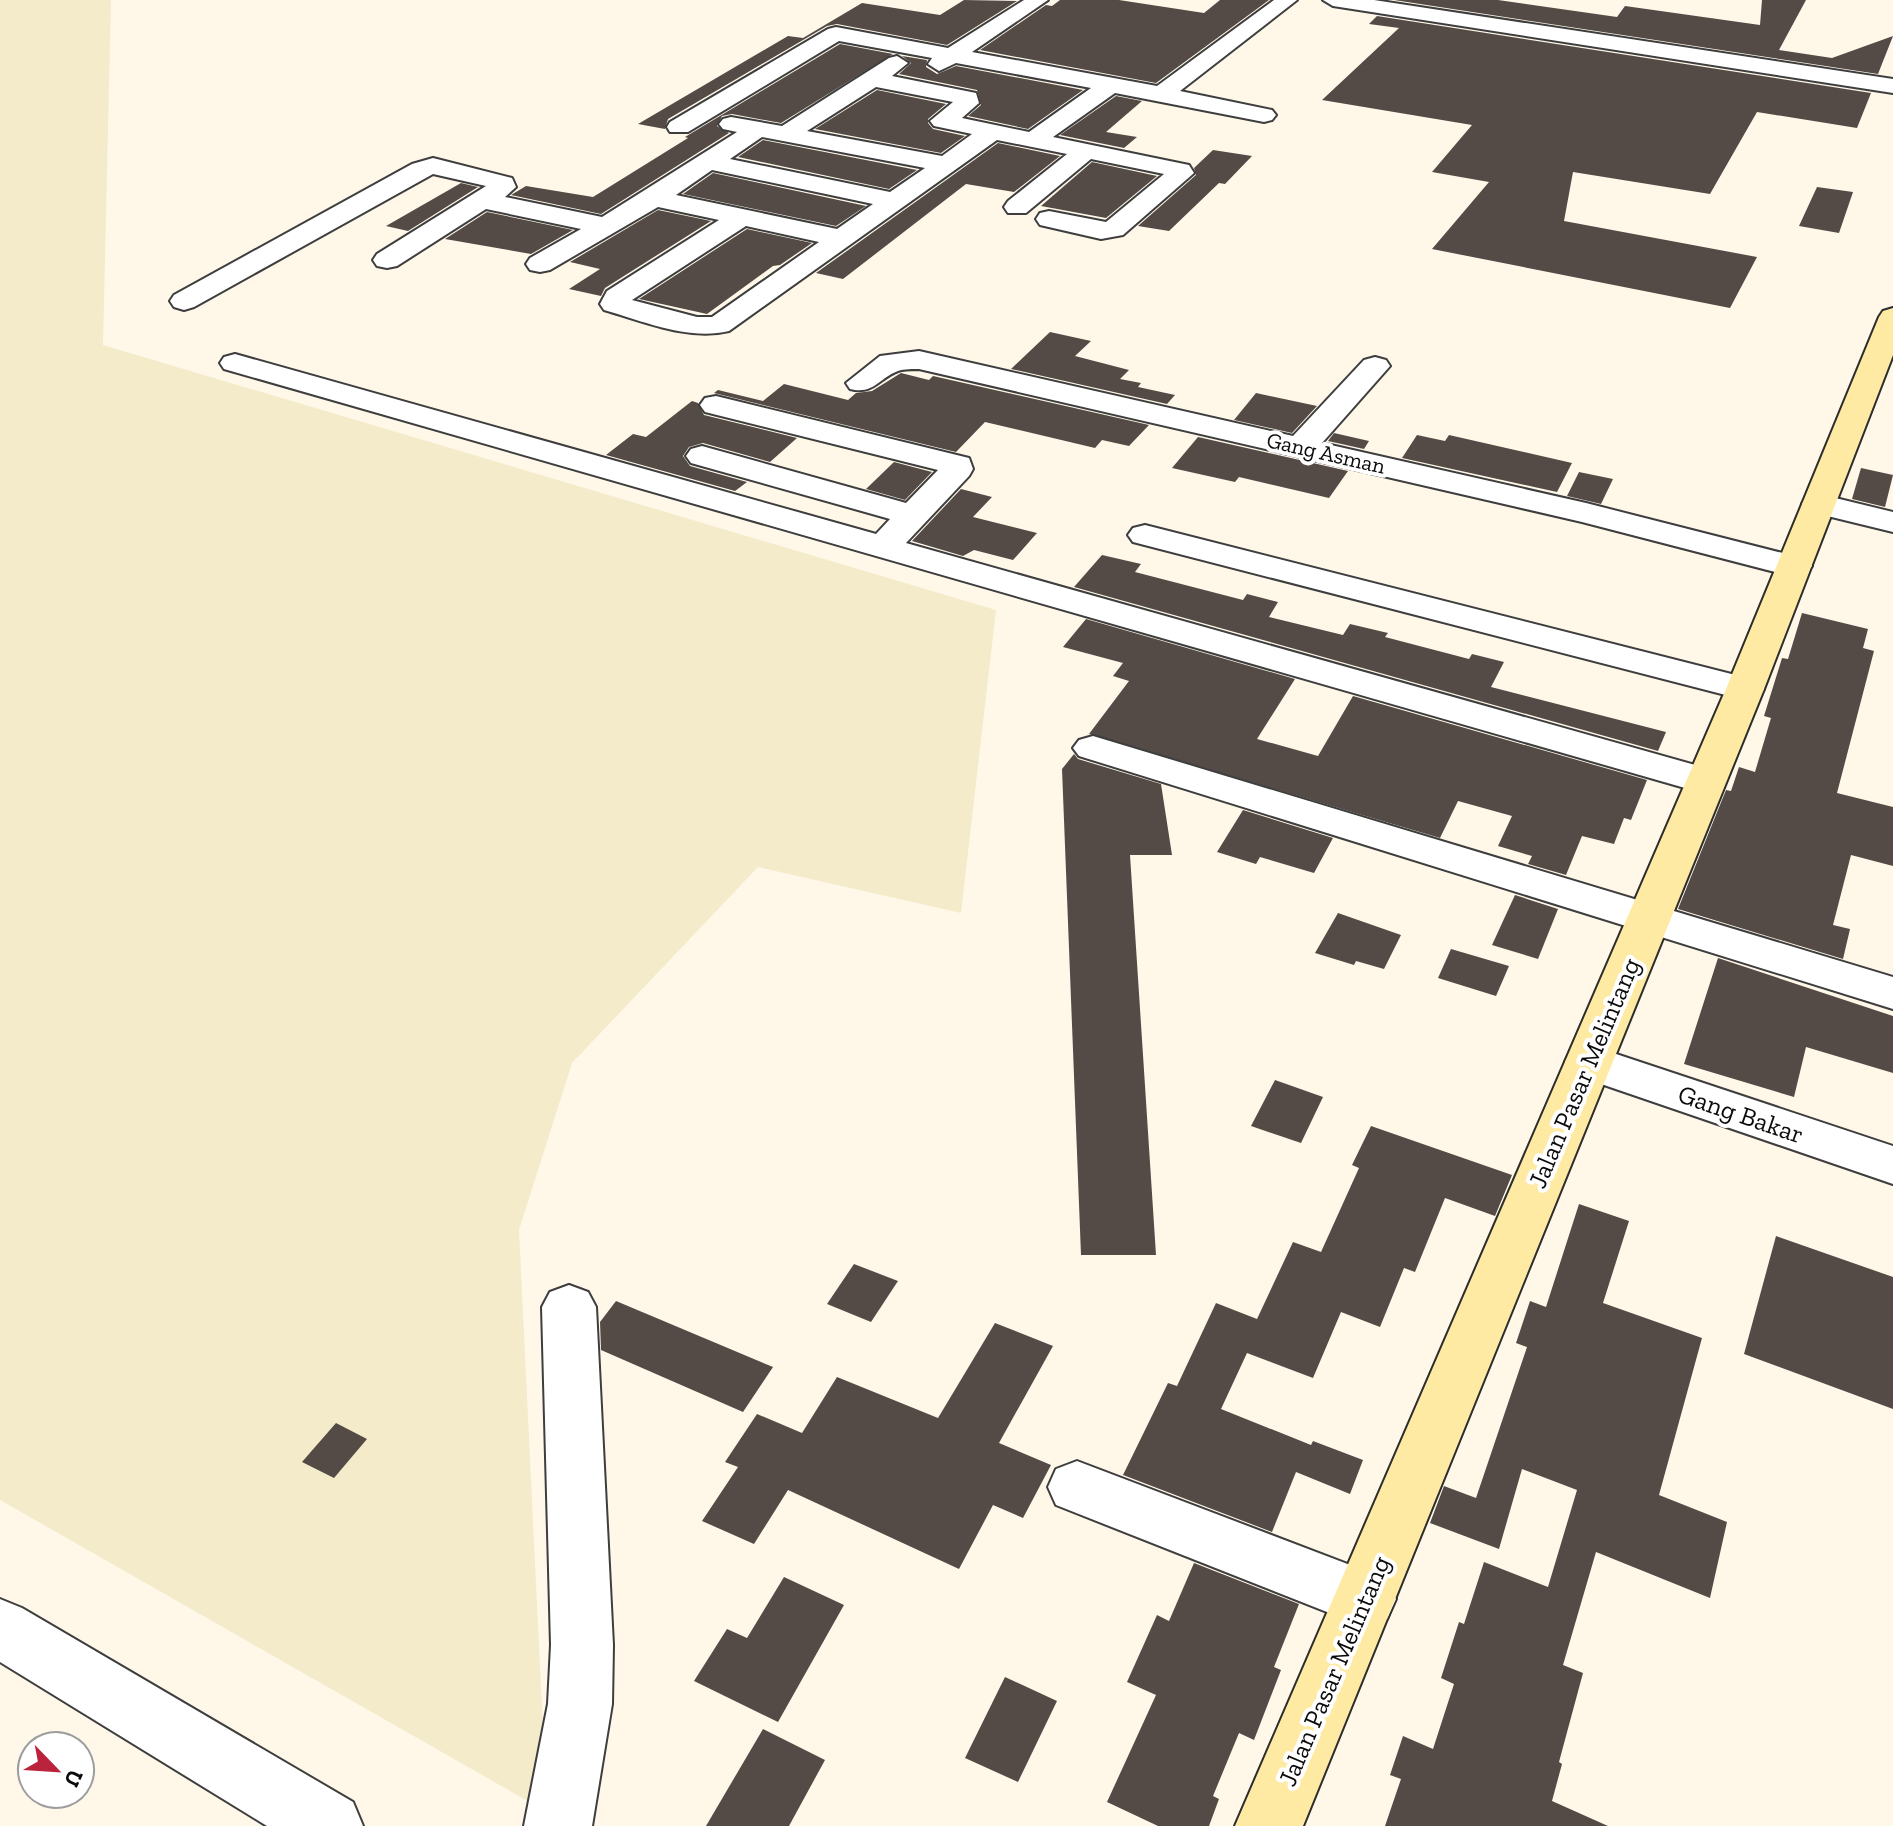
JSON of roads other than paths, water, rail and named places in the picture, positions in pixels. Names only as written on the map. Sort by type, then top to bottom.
[{"type":"street","points":[[906,86],[1038,0]]},
{"type":"street","points":[[1161,94],[1287,0]]},
{"type":"street","points":[[1333,0],[1893,86]]},
{"type":"street","points":[[945,164],[758,129],[688,123],[832,35],[1264,115]]},
{"type":"street","points":[[786,134],[919,49]]},
{"type":"street","points":[[872,79],[968,98],[967,103],[942,121]]},
{"type":"street","points":[[1034,139],[1111,85]]},
{"type":"street","points":[[840,100],[869,106]]},
{"type":"street","points":[[913,115],[1176,167],[1181,173],[1114,229],[1101,231],[1049,219]]},
{"type":"street","points":[[540,264],[654,198],[758,129]]},
{"type":"street","points":[[742,217],[617,297],[614,304],[683,323],[713,327],[993,131]]},
{"type":"street","points":[[1017,207],[1087,150]]},
{"type":"street","points":[[708,162],[893,200]]},
{"type":"street","points":[[184,301],[425,167],[433,166],[503,183],[503,187],[387,260]]},
{"type":"street","points":[[654,198],[839,238]]},
{"type":"street","points":[[482,200],[605,226]]},
{"type":"street","name":"Jalan Pasar Melintang","points":[[1269,1826],[1745,689],[1893,317]]},
{"type":"street","name":"Gang Asman","points":[[861,383],[891,362],[919,360],[1586,513],[1794,566]]},
{"type":"street","points":[[235,363],[1706,781]]},
{"type":"street","points":[[1300,447],[1375,366]]},
{"type":"street","points":[[716,405],[957,465],[957,469],[884,546]]},
{"type":"street","points":[[702,456],[913,515]]},
{"type":"street","points":[[1819,504],[1893,522]]},
{"type":"street","points":[[1145,535],[1745,689]]},
{"type":"street","points":[[1093,748],[1650,916],[1893,993]]},
{"type":"street","name":"Gang Bakar","points":[[1589,1062],[1893,1165]]},
{"type":"street","points":[[558,1826],[578,1719],[582,1645],[569,1307]]},
{"type":"street","points":[[1077,1487],[1365,1599]]},
{"type":"street","points":[[0,1628],[329,1826]]}]
